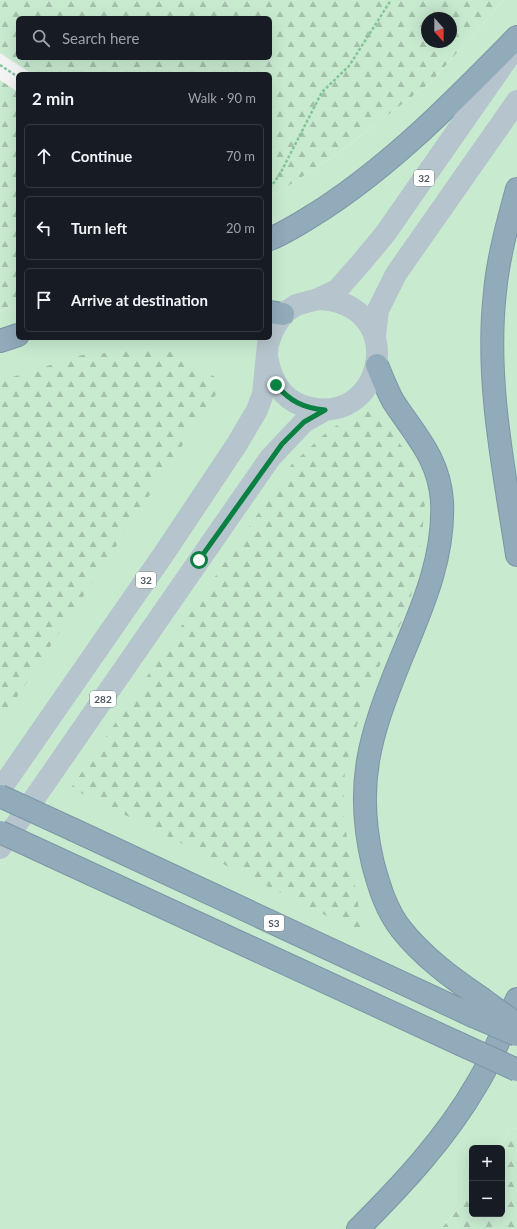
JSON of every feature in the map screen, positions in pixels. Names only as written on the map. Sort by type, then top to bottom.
[{"type":"highway","points":[[272,238],[288,231],[347,193],[390,159],[430,125],[517,37]]},
{"type":"highway","points":[[517,188],[495,292],[492,337],[494,390],[500,447],[517,555]]},
{"type":"highway","points":[[0,341],[16,336]]},
{"type":"highway","points":[[377,366],[393,400],[417,433],[434,464],[440,492],[442,514],[439,549],[432,574],[420,612],[379,714],[373,737],[364,794],[367,832],[377,877],[383,895],[400,928],[477,1007],[517,1024]]},
{"type":"highway","name":"S3","points":[[0,796],[477,1007],[517,1035]]},
{"type":"highway","points":[[0,832],[517,1070]]},
{"type":"highway","points":[[358,1229],[400,1187],[455,1118],[478,1083],[517,999]]},
{"type":"main road","name":"32","points":[[272,333],[276,313],[296,305],[318,299],[336,290],[342,284],[384,234],[517,44]]},
{"type":"main road","name":"32","points":[[375,336],[378,310],[396,274],[517,102]]},
{"type":"main road","name":"32","points":[[267,358],[273,378],[286,396],[297,404],[325,410],[346,404],[364,392],[372,379],[377,366],[378,351],[375,336],[369,323],[359,312],[346,304],[332,300],[318,299]]},
{"type":"main road","name":"32","points":[[0,790],[163,555],[237,444],[257,410],[263,394],[269,340]]},
{"type":"main road","name":"282","points":[[0,848],[270,458],[304,422],[325,410]]},
{"type":"path","points":[[272,185],[280,174],[322,92],[349,66],[392,0]]},
{"type":"path","points":[[0,65],[16,76]]},
{"type":"green space","points":[[0,0],[504,0],[431,82],[338,153],[272,195],[272,72],[29,72],[0,53]]},
{"type":"green space","points":[[504,0],[517,0],[517,1129],[511,1127],[502,1145],[469,1145],[469,1196],[441,1229],[0,1229],[0,311],[16,305],[16,340],[272,340],[272,195],[338,153],[431,82]]},
{"type":"green space","points":[[0,80],[16,91],[16,305],[0,311]]},
{"type":"green space","points":[[163,348],[224,382],[0,723],[0,381],[82,355]]},
{"type":"green space","points":[[376,406],[409,458],[425,501],[422,538],[409,607],[366,693],[345,768],[343,813],[363,934],[71,788],[291,465],[330,429]]},
{"type":"green space","points":[[511,1127],[517,1129],[517,1229],[441,1229],[469,1196],[469,1217],[505,1217],[505,1145],[502,1145]]},
{"type":"route","points":[[199,560],[270,458],[304,422],[310,417],[325,410],[297,404],[286,396],[276,385]]}]
